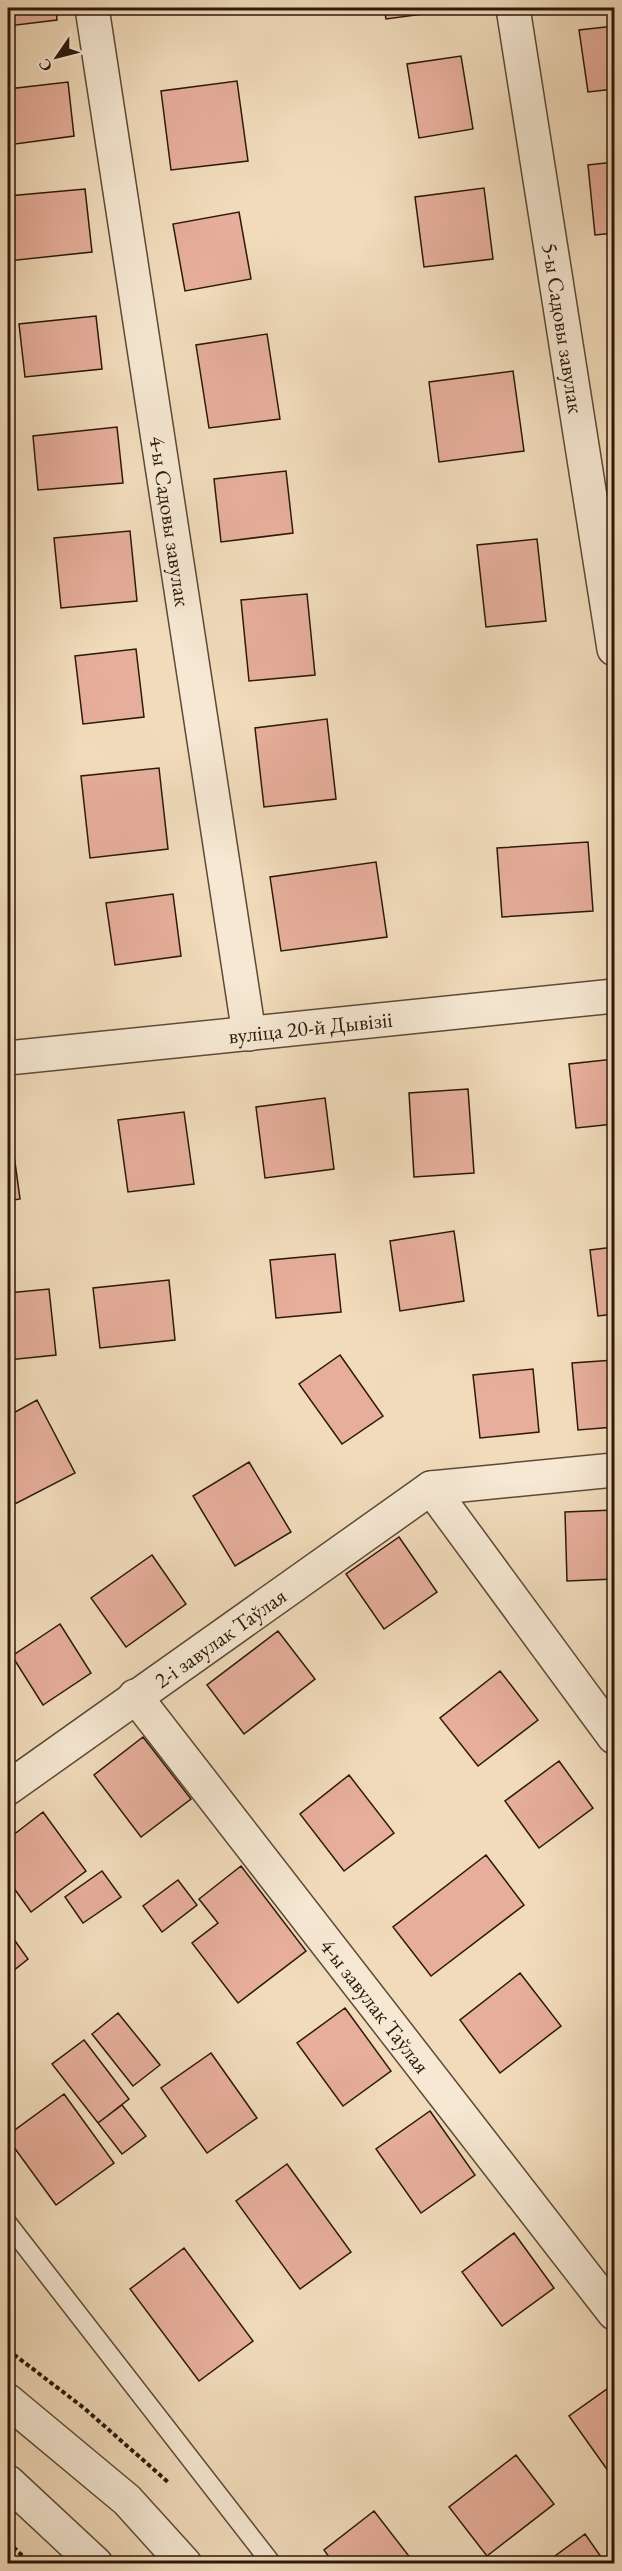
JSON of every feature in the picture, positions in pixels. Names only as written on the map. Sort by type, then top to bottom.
[{"type":"street","name":"4-ы Садовы завулак","points":[[92,8],[249,1034]]},
{"type":"street","name":"5-ы Садовы завулак","points":[[513,8],[615,649]]},
{"type":"street","name":"вуліца 20-й Дывізіі","points":[[8,1058],[615,996]]},
{"type":"street","name":"2-і завулак Таўлая","points":[[8,1788],[431,1488],[615,1470]]},
{"type":"street","points":[[431,1488],[615,1737]]},
{"type":"street","name":"4-ы завулак Таўлая","points":[[135,1696],[615,2313]]},
{"type":"street","points":[[8,2401],[127,2500],[185,2564]]},
{"type":"street","points":[[8,2482],[96,2564]]},
{"type":"lane","points":[[8,2224],[272,2564]]},
{"type":"path","points":[[8,2542],[31,2564]]},
{"type":"building","points":[[8,8],[56,8],[57,20],[8,26]]},
{"type":"building","points":[[384,8],[469,8],[386,19]]},
{"type":"building","points":[[614,26],[614,89],[588,92],[579,30]]},
{"type":"building","points":[[461,56],[473,129],[419,138],[407,64]]},
{"type":"building","points":[[237,81],[248,161],[171,170],[161,91]]},
{"type":"building","points":[[68,82],[74,136],[8,145],[8,89]]},
{"type":"building","points":[[614,162],[614,233],[595,235],[588,165]]},
{"type":"building","points":[[484,188],[493,259],[424,267],[415,197]]},
{"type":"building","points":[[85,189],[92,252],[8,261],[8,196]]},
{"type":"building","points":[[239,212],[251,279],[185,291],[173,224]]},
{"type":"building","points":[[96,316],[102,369],[25,377],[19,324]]},
{"type":"building","points":[[267,334],[280,419],[209,428],[196,345]]},
{"type":"building","points":[[513,371],[524,451],[439,462],[429,382]]},
{"type":"building","points":[[117,427],[123,483],[38,490],[33,436]]},
{"type":"building","points":[[286,471],[293,533],[221,542],[214,479]]},
{"type":"building","points":[[130,531],[137,601],[61,608],[54,538]]},
{"type":"building","points":[[537,539],[546,621],[486,627],[477,545]]},
{"type":"building","points":[[307,594],[315,675],[249,681],[241,600]]},
{"type":"building","points":[[136,649],[144,717],[83,724],[75,656]]},
{"type":"building","points":[[327,719],[336,799],[264,807],[255,728]]},
{"type":"building","points":[[159,768],[168,849],[90,858],[81,776]]},
{"type":"building","points":[[588,842],[593,911],[502,917],[497,848]]},
{"type":"building","points":[[376,862],[387,937],[281,951],[270,877]]},
{"type":"building","points":[[173,894],[181,956],[115,965],[106,903]]},
{"type":"building","points":[[614,1059],[614,1124],[576,1128],[569,1064]]},
{"type":"building","points":[[468,1089],[474,1173],[414,1177],[409,1093]]},
{"type":"building","points":[[325,1098],[334,1169],[265,1178],[256,1107]]},
{"type":"building","points":[[184,1112],[194,1184],[128,1192],[118,1120]]},
{"type":"building","points":[[8,1133],[11,1133],[20,1199],[8,1201]]},
{"type":"building","points":[[454,1231],[464,1301],[400,1311],[390,1241]]},
{"type":"building","points":[[614,1247],[614,1314],[598,1316],[590,1250]]},
{"type":"building","points":[[335,1254],[341,1312],[276,1318],[270,1260]]},
{"type":"building","points":[[169,1280],[175,1340],[100,1348],[93,1288]]},
{"type":"building","points":[[49,1289],[56,1355],[8,1360],[8,1293]]},
{"type":"building","points":[[340,1355],[383,1416],[342,1444],[299,1384]]},
{"type":"building","points":[[614,1360],[614,1427],[578,1430],[572,1363]]},
{"type":"building","points":[[533,1369],[539,1432],[480,1438],[473,1375]]},
{"type":"building","points":[[37,1400],[75,1473],[9,1507],[8,1416]]},
{"type":"building","points":[[249,1462],[291,1532],[235,1566],[193,1496]]},
{"type":"building","points":[[614,1510],[614,1579],[567,1581],[565,1512]]},
{"type":"building","points":[[399,1537],[437,1592],[384,1629],[346,1574]]},
{"type":"building","points":[[152,1555],[186,1604],[126,1647],[91,1598]]},
{"type":"building","points":[[60,1624],[91,1673],[43,1705],[12,1656]]},
{"type":"building","points":[[278,1631],[315,1679],[244,1734],[207,1685]]},
{"type":"building","points":[[500,1671],[538,1720],[478,1766],[440,1718]]},
{"type":"building","points":[[143,1737],[191,1799],[141,1837],[94,1775]]},
{"type":"building","points":[[559,1761],[593,1808],[539,1848],[505,1801]]},
{"type":"building","points":[[349,1775],[394,1833],[344,1871],[300,1814]]},
{"type":"building","points":[[43,1812],[86,1871],[31,1912],[8,1880],[8,1839]]},
{"type":"building","points":[[486,1855],[524,1905],[431,1976],[393,1927]]},
{"type":"building","points":[[241,1866],[306,1951],[238,2003],[192,1943],[218,1923],[199,1899]]},
{"type":"building","points":[[102,1871],[121,1897],[83,1923],[65,1897]]},
{"type":"building","points":[[178,1880],[197,1905],[162,1932],[143,1906]]},
{"type":"building","points":[[8,1931],[28,1959],[8,1975]]},
{"type":"building","points":[[520,1973],[561,2026],[500,2073],[460,2020]]},
{"type":"building","points":[[345,2008],[391,2071],[343,2106],[297,2043]]},
{"type":"building","points":[[118,2013],[160,2065],[133,2086],[92,2034]]},
{"type":"building","points":[[84,2040],[129,2099],[98,2123],[52,2064]]},
{"type":"building","points":[[211,2053],[257,2118],[207,2153],[161,2088]]},
{"type":"building","points":[[64,2094],[114,2163],[56,2205],[8,2139],[8,2135]]},
{"type":"building","points":[[122,2105],[146,2136],[122,2154],[98,2123]]},
{"type":"building","points":[[430,2111],[475,2175],[421,2213],[376,2149]]},
{"type":"building","points":[[287,2164],[351,2252],[300,2289],[236,2201]]},
{"type":"building","points":[[514,2233],[554,2288],[502,2326],[462,2272]]},
{"type":"building","points":[[184,2248],[253,2341],[199,2381],[130,2289]]},
{"type":"building","points":[[614,2384],[614,2473],[611,2475],[569,2416]]},
{"type":"building","points":[[516,2455],[554,2504],[487,2556],[449,2507]]},
{"type":"building","points":[[374,2511],[415,2564],[334,2564],[324,2550]]},
{"type":"building","points":[[585,2534],[606,2564],[544,2564]]}]
